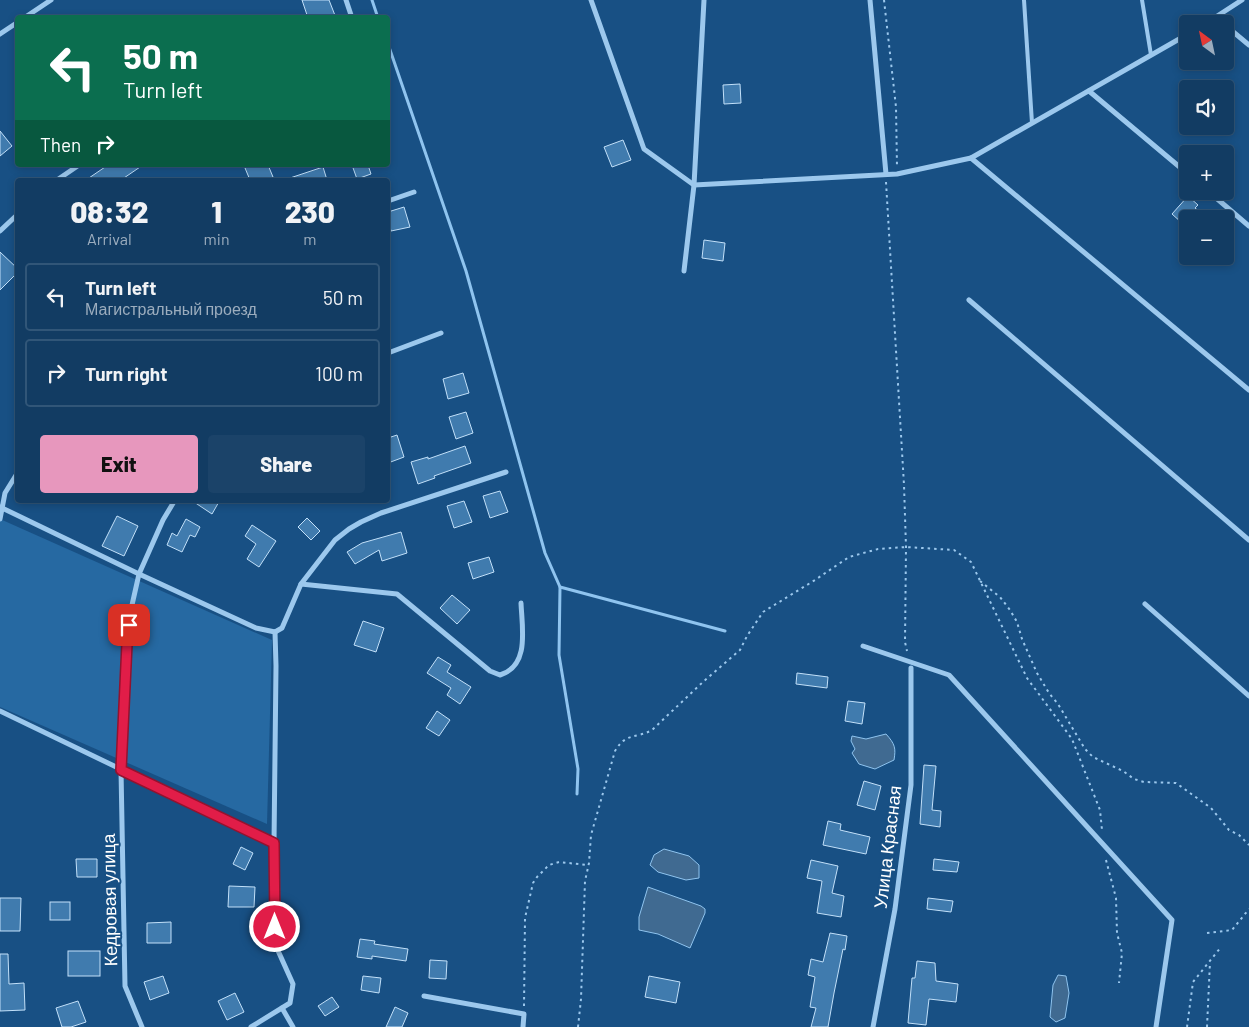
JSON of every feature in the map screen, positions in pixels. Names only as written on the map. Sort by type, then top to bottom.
[{"type":"street","points":[[28,15],[51,0]]},
{"type":"street","points":[[346,0],[351,15]]},
{"type":"street","points":[[591,0],[644,149],[694,185],[897,174],[971,158],[1179,39]]},
{"type":"street","points":[[684,271],[694,185],[704,0]]},
{"type":"street","points":[[870,0],[886,174]]},
{"type":"street","points":[[1219,15],[1242,0]]},
{"type":"street","points":[[0,34],[15,24]]},
{"type":"street","points":[[1234,32],[1249,45]]},
{"type":"street","points":[[1089,91],[1179,166]]},
{"type":"street","points":[[971,158],[1249,390]]},
{"type":"street","points":[[60,178],[76,167]]},
{"type":"street","points":[[390,199],[414,192]]},
{"type":"street","points":[[1219,200],[1249,226]]},
{"type":"street","points":[[0,231],[15,217]]},
{"type":"street","points":[[969,300],[1249,540]]},
{"type":"street","points":[[390,352],[441,333]]},
{"type":"street","points":[[1,508],[256,628],[275,632],[282,628],[301,584],[335,540],[350,529],[381,513],[506,472]]},
{"type":"street","points":[[0,519],[5,493],[15,477]]},
{"type":"street","name":"Кедровая улица","points":[[142,1027],[125,986],[121,770],[127,644],[132,605],[139,574],[163,520],[173,503]]},
{"type":"street","points":[[301,584],[397,594],[490,671],[500,675],[508,673],[514,668],[521,656],[523,641],[521,603]]},
{"type":"street","points":[[1145,604],[1249,696]]},
{"type":"street","points":[[250,1027],[290,1003],[293,984],[275,944],[275,632]]},
{"type":"street","points":[[863,646],[949,675],[1172,920],[1156,1027]]},
{"type":"street","name":"Улица Красная","points":[[873,1027],[895,909],[911,786],[911,668]]},
{"type":"street","points":[[0,711],[274,843]]},
{"type":"street","points":[[424,996],[524,1014],[523,1027]]},
{"type":"street","points":[[282,1008],[293,1027]]},
{"type":"lane","points":[[1024,0],[1032,123]]},
{"type":"lane","points":[[1142,0],[1151,55]]},
{"type":"path","points":[[884,0],[896,108],[897,174]]},
{"type":"path","points":[[886,174],[904,475],[906,547],[905,642],[909,662]]},
{"type":"path","points":[[578,1027],[581,999],[584,881],[588,866],[593,826],[615,751],[624,739],[645,734],[652,730],[740,650],[763,612],[849,557],[878,549],[906,547],[954,550],[971,562],[1027,678],[1072,739],[1100,810],[1106,862],[1116,898],[1117,933],[1122,953],[1120,983]]},
{"type":"path","points":[[979,579],[1000,597],[1010,610],[1017,622],[1022,639],[1037,673],[1085,749],[1093,757],[1123,771],[1134,779],[1144,782],[1176,783],[1211,808],[1228,830],[1239,835],[1249,845]]},
{"type":"path","points":[[524,1014],[525,918],[533,883],[549,865],[559,862],[588,866]]},
{"type":"path","points":[[1207,933],[1232,930],[1249,909]]},
{"type":"path","points":[[1188,1027],[1193,982],[1221,947]]},
{"type":"path","points":[[1207,1027],[1210,962]]},
{"type":"shaded area","points":[[0,519],[272,640],[267,824],[0,707]]},
{"type":"shaded area","points":[[886,734],[894,746],[894,760],[875,769],[859,764],[852,753],[855,749],[851,741],[852,736],[866,739]]},
{"type":"shaded area","points":[[664,849],[689,856],[699,865],[699,878],[686,880],[658,872],[650,865],[654,855]]},
{"type":"shaded area","points":[[648,887],[705,909],[690,948],[658,934],[639,930],[639,917]]},
{"type":"shaded area","points":[[1058,975],[1066,976],[1069,993],[1065,1018],[1056,1022],[1050,1017],[1053,985]]},
{"type":"building","points":[[302,0],[329,0],[335,15],[307,15]]},
{"type":"building","points":[[740,84],[741,103],[724,104],[723,85]]},
{"type":"building","points":[[0,131],[12,146],[0,156]]},
{"type":"building","points":[[623,140],[631,160],[612,167],[604,147]]},
{"type":"building","points":[[105,167],[140,167],[124,178],[89,178]]},
{"type":"building","points":[[269,167],[273,177],[249,178],[245,168]]},
{"type":"building","points":[[323,167],[326,178],[290,178]]},
{"type":"building","points":[[353,167],[369,167],[371,174],[357,178]]},
{"type":"building","points":[[1184,200],[1192,200],[1198,205],[1195,208],[1198,210],[1179,210],[1179,220],[1172,214]]},
{"type":"building","points":[[404,207],[410,227],[391,231],[390,211]]},
{"type":"building","points":[[704,240],[725,243],[723,261],[702,258]]},
{"type":"building","points":[[0,252],[15,266],[15,275],[0,290]]},
{"type":"building","points":[[463,373],[469,393],[448,399],[443,379]]},
{"type":"building","points":[[466,412],[473,433],[456,439],[449,417]]},
{"type":"building","points":[[397,435],[404,457],[390,462],[390,437]]},
{"type":"building","points":[[465,446],[471,463],[434,476],[435,478],[418,484],[411,462],[428,457],[428,459]]},
{"type":"building","points":[[500,491],[508,512],[490,518],[483,496]]},
{"type":"building","points":[[464,501],[472,522],[454,528],[447,506]]},
{"type":"building","points":[[196,503],[218,503],[212,514]]},
{"type":"building","points":[[117,516],[138,526],[124,556],[102,546]]},
{"type":"building","points":[[307,518],[320,531],[311,540],[298,527]]},
{"type":"building","points":[[186,519],[200,527],[195,537],[190,535],[182,552],[167,545],[172,533],[177,536]]},
{"type":"building","points":[[252,525],[276,541],[259,567],[247,559],[256,544],[245,536]]},
{"type":"building","points":[[401,532],[407,553],[382,561],[379,550],[355,564],[347,552],[362,543]]},
{"type":"building","points":[[489,557],[494,572],[473,579],[468,563]]},
{"type":"building","points":[[452,595],[470,610],[457,624],[440,608]]},
{"type":"building","points":[[363,621],[384,628],[376,652],[354,645]]},
{"type":"building","points":[[438,657],[451,665],[447,672],[471,687],[460,704],[447,695],[451,688],[427,673]]},
{"type":"building","points":[[797,673],[828,677],[827,688],[796,684]]},
{"type":"building","points":[[848,701],[865,703],[862,724],[845,721]]},
{"type":"building","points":[[437,711],[450,720],[439,736],[426,728]]},
{"type":"building","points":[[924,765],[936,766],[932,810],[941,811],[940,827],[920,824]]},
{"type":"building","points":[[864,781],[881,786],[875,810],[857,805]]},
{"type":"building","points":[[828,821],[841,824],[840,830],[870,837],[866,854],[823,845]]},
{"type":"building","points":[[241,847],[253,853],[245,870],[233,864]]},
{"type":"building","points":[[76,859],[97,859],[97,877],[77,877]]},
{"type":"building","points":[[934,859],[959,862],[957,872],[933,870]]},
{"type":"building","points":[[811,860],[838,866],[832,893],[844,896],[841,917],[817,913],[822,881],[807,878]]},
{"type":"building","points":[[229,886],[255,887],[254,907],[228,907]]},
{"type":"building","points":[[0,898],[21,898],[20,931],[0,931]]},
{"type":"building","points":[[928,898],[953,901],[951,912],[927,909]]},
{"type":"building","points":[[50,902],[70,902],[70,920],[50,920]]},
{"type":"building","points":[[171,922],[171,943],[147,943],[147,923]]},
{"type":"building","points":[[830,933],[847,936],[845,950],[843,949],[828,1027],[811,1027],[816,1008],[810,1007],[815,977],[808,975],[811,959],[823,962]]},
{"type":"building","points":[[360,939],[375,941],[374,944],[408,949],[406,961],[372,956],[372,959],[357,957]]},
{"type":"building","points":[[68,951],[100,951],[100,976],[68,976]]},
{"type":"building","points":[[0,954],[8,954],[9,984],[24,983],[25,1010],[0,1011]]},
{"type":"building","points":[[430,960],[447,961],[446,979],[429,978]]},
{"type":"building","points":[[917,961],[935,963],[936,981],[958,984],[956,1002],[929,999],[926,1025],[908,1023],[912,978],[915,978]]},
{"type":"building","points":[[163,976],[169,993],[150,1000],[144,982]]},
{"type":"building","points":[[363,976],[381,978],[379,993],[361,990]]},
{"type":"building","points":[[649,976],[680,982],[676,1003],[645,997]]},
{"type":"building","points":[[235,993],[244,1012],[227,1020],[218,1001]]},
{"type":"building","points":[[332,997],[339,1007],[325,1016],[318,1006]]},
{"type":"building","points":[[78,1001],[86,1022],[71,1027],[62,1027],[56,1008]]},
{"type":"building","points":[[395,1007],[408,1013],[402,1027],[386,1027]]},
{"type":"waterway","points":[[372,0],[377,15]]},
{"type":"waterway","points":[[390,50],[466,271],[545,553],[560,587],[725,631]]},
{"type":"waterway","points":[[560,587],[559,655],[578,769],[577,794]]},
{"type":"route","points":[[129,625],[121,770],[274,843],[275,927]]}]
